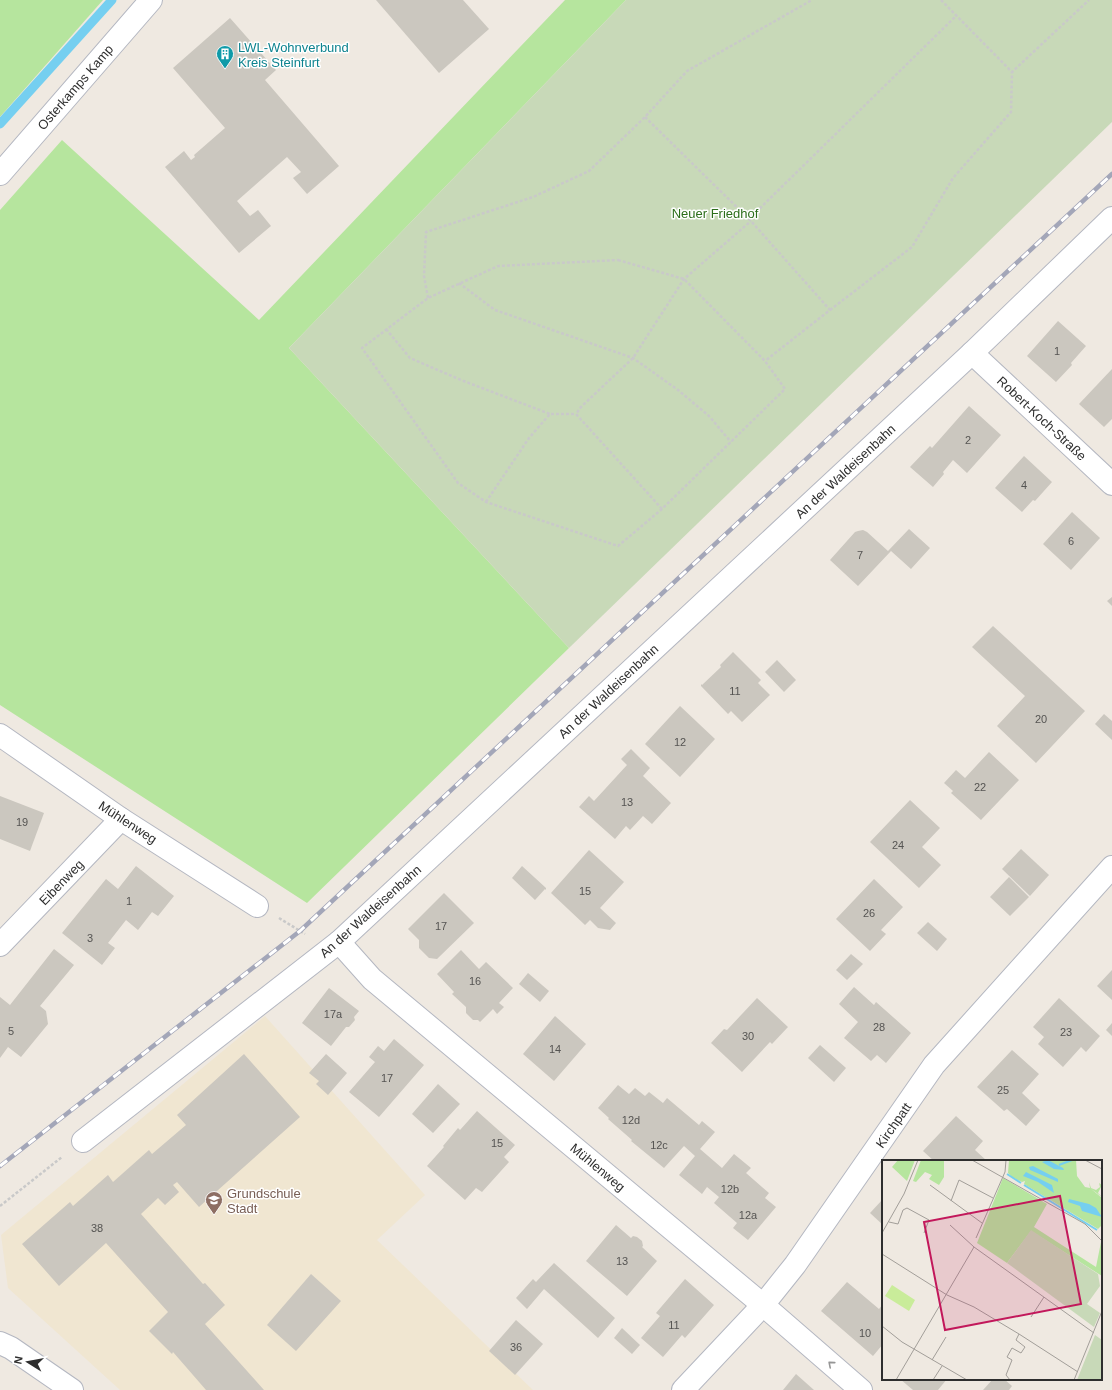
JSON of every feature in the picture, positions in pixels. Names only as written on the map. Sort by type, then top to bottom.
[{"type":"street","name":"Osterkamps Kamp","points":[[0,174],[151,0]]},
{"type":"street","name":"An der Waldeisenbahn","points":[[83,1141],[333,947],[972,353],[1112,218]]},
{"type":"street","name":"Robert-Koch-Straße","points":[[972,353],[1112,484]]},
{"type":"street","name":"Mühlenweg","points":[[0,735],[121,819],[257,906]]},
{"type":"street","name":"Eibenweg","points":[[0,945],[121,819]]},
{"type":"street","name":"Kirchpatt","points":[[683,1390],[763,1304],[795,1265],[934,1065],[1112,867]]},
{"type":"street","name":"Mühlenweg","points":[[333,947],[763,1304],[861,1390]]},
{"type":"street","points":[[0,1343],[11,1348],[72,1390]]},
{"type":"path","points":[[428,298],[424,276],[426,232],[533,197],[589,171],[645,117],[687,72],[812,0]]},
{"type":"path","points":[[941,0],[1012,72]]},
{"type":"path","points":[[765,361],[912,247],[953,178],[1010,112],[1012,72],[1089,0]]},
{"type":"path","points":[[576,414],[633,358],[684,279],[750,220],[956,16]]},
{"type":"path","points":[[645,117],[750,220],[830,310]]},
{"type":"path","points":[[618,260],[684,279],[765,361],[785,389],[662,509],[618,546],[486,502],[458,483],[362,348],[428,298],[498,266],[618,260]]},
{"type":"path","points":[[459,283],[495,310],[633,358],[678,390],[709,416],[731,442]]},
{"type":"path","points":[[386,329],[410,358],[461,380],[550,414],[576,414],[662,509]]},
{"type":"path","points":[[486,502],[529,438],[550,414]]},
{"type":"path","points":[[257,906],[300,931],[333,947]]},
{"type":"path","points":[[0,1206],[83,1141]]},
{"type":"shaded area","name":"Grundschule Stadt","points":[[265,1016],[425,1195],[377,1240],[533,1390],[120,1390],[8,1288],[1,1235]]},
{"type":"green space","points":[[0,0],[103,0],[0,117]]},
{"type":"green space","points":[[565,0],[626,0],[289,348],[569,648],[307,903],[0,705],[0,210],[62,140],[259,320]]},
{"type":"green space","name":"Neuer Friedhof","points":[[626,0],[1112,0],[1112,122],[569,648],[289,348]]},
{"type":"building","points":[[376,0],[463,0],[489,29],[439,73]]},
{"type":"building","points":[[230,18],[276,70],[265,80],[339,166],[307,194],[293,178],[301,172],[287,157],[237,201],[250,216],[258,210],[271,226],[239,253],[165,167],[184,151],[191,160],[195,157],[194,155],[225,128],[173,68]]},
{"type":"building","points":[[1058,321],[1086,346],[1071,363],[1072,365],[1056,382],[1027,356]]},
{"type":"building","points":[[1112,369],[1112,419],[1104,427],[1079,404]]},
{"type":"building","points":[[969,406],[1001,435],[967,473],[953,460],[933,487],[910,467],[930,446],[932,448]]},
{"type":"building","points":[[1024,456],[1052,482],[1035,501],[1033,500],[1022,512],[995,488]]},
{"type":"building","points":[[1072,512],[1100,538],[1071,570],[1043,544]]},
{"type":"building","points":[[909,529],[930,548],[911,569],[891,551],[858,586],[830,560],[855,532],[863,530],[867,532],[888,551]]},
{"type":"building","points":[[1112,597],[1112,606],[1107,601]]},
{"type":"building","points":[[993,626],[1085,711],[1036,763],[997,726],[1025,696],[972,647]]},
{"type":"building","points":[[733,652],[761,680],[758,683],[770,695],[742,722],[731,711],[728,714],[701,686],[701,684],[702,685],[721,667],[720,665]]},
{"type":"building","points":[[777,660],[796,680],[784,692],[765,672]]},
{"type":"building","points":[[680,706],[715,739],[680,777],[645,744]]},
{"type":"building","points":[[1104,714],[1112,721],[1112,740],[1095,724]]},
{"type":"building","points":[[631,749],[650,768],[643,776],[671,803],[652,824],[643,816],[630,830],[626,826],[615,839],[579,807],[589,796],[594,801],[627,765],[621,759]]},
{"type":"building","points":[[989,752],[1019,780],[981,820],[951,793],[953,791],[944,783],[956,770],[965,778]]},
{"type":"building","points":[[0,796],[44,813],[30,851],[0,839]]},
{"type":"building","points":[[910,800],[940,828],[922,847],[941,865],[919,888],[870,842]]},
{"type":"building","points":[[1021,849],[1049,875],[1030,896],[1002,869]]},
{"type":"building","points":[[589,850],[624,882],[600,908],[616,923],[610,930],[598,928],[590,920],[585,925],[551,893]]},
{"type":"building","points":[[136,866],[174,896],[158,916],[152,912],[138,930],[126,920],[108,943],[115,948],[102,965],[62,933],[106,879],[118,889]]},
{"type":"building","points":[[522,866],[546,888],[546,890],[545,889],[535,900],[512,878]]},
{"type":"building","points":[[1009,877],[1029,897],[1010,916],[990,897]]},
{"type":"building","points":[[874,879],[903,907],[881,930],[886,934],[870,951],[836,919]]},
{"type":"building","points":[[444,893],[474,923],[437,959],[429,958],[419,948],[419,940],[408,929]]},
{"type":"building","points":[[928,922],[947,939],[937,951],[917,933]]},
{"type":"building","points":[[54,949],[74,965],[40,1006],[46,1011],[48,1024],[21,1057],[8,1047],[0,1058],[0,997],[10,1005]]},
{"type":"building","points":[[461,950],[479,969],[486,962],[513,988],[499,1003],[504,1007],[497,1014],[493,1009],[480,1022],[478,1020],[473,1020],[466,1013],[466,1007],[452,994],[454,992],[437,974]]},
{"type":"building","points":[[851,954],[863,964],[847,980],[836,970]]},
{"type":"building","points":[[1112,970],[1112,1000],[1097,986]]},
{"type":"building","points":[[528,973],[549,991],[540,1002],[519,984]]},
{"type":"building","points":[[854,987],[874,1005],[876,1002],[911,1033],[886,1063],[877,1055],[871,1061],[844,1038],[858,1022],[839,1004]]},
{"type":"building","points":[[329,988],[359,1011],[354,1017],[355,1020],[349,1027],[346,1027],[331,1046],[302,1023]]},
{"type":"building","points":[[757,998],[788,1027],[772,1044],[770,1042],[742,1072],[711,1043],[724,1029],[727,1030]]},
{"type":"building","points":[[1059,998],[1100,1036],[1086,1052],[1081,1047],[1063,1067],[1038,1044],[1044,1037],[1033,1027]]},
{"type":"building","points":[[555,1016],[586,1044],[554,1081],[523,1054]]},
{"type":"building","points":[[1112,1023],[1112,1036],[1106,1030]]},
{"type":"building","points":[[394,1039],[424,1065],[379,1117],[349,1092],[375,1062],[369,1057],[378,1046],[384,1051]]},
{"type":"building","points":[[820,1045],[846,1068],[834,1082],[808,1058]]},
{"type":"building","points":[[1012,1050],[1039,1074],[1022,1093],[1040,1110],[1026,1126],[1007,1109],[1004,1111],[977,1087]]},
{"type":"building","points":[[244,1054],[300,1117],[199,1207],[177,1182],[173,1185],[179,1192],[165,1205],[158,1198],[141,1214],[203,1284],[205,1283],[225,1305],[205,1324],[264,1390],[206,1390],[173,1352],[172,1354],[149,1331],[168,1312],[106,1243],[59,1286],[22,1244],[70,1202],[73,1206],[108,1175],[113,1182],[149,1150],[152,1154],[186,1125],[177,1115]]},
{"type":"building","points":[[326,1054],[347,1073],[328,1095],[316,1084],[319,1081],[309,1073]]},
{"type":"building","points":[[438,1084],[460,1104],[433,1133],[412,1114]]},
{"type":"building","points":[[618,1085],[629,1094],[635,1088],[645,1096],[649,1092],[663,1103],[667,1098],[699,1125],[702,1121],[715,1132],[700,1149],[722,1168],[734,1154],[751,1168],[746,1173],[769,1193],[765,1198],[776,1207],[748,1240],[733,1228],[737,1223],[714,1203],[719,1197],[707,1187],[702,1194],[679,1175],[695,1156],[684,1146],[664,1168],[631,1141],[632,1140],[598,1108]]},
{"type":"building","points":[[477,1111],[515,1145],[504,1157],[509,1162],[482,1192],[476,1188],[465,1200],[427,1166],[458,1128],[460,1130]]},
{"type":"building","points":[[956,1116],[983,1141],[975,1150],[986,1160],[933,1160],[923,1151]]},
{"type":"building","points":[[882,1200],[882,1224],[870,1213]]},
{"type":"building","points":[[616,1225],[631,1238],[633,1236],[637,1237],[642,1241],[642,1247],[657,1261],[627,1296],[586,1261]]},
{"type":"building","points":[[554,1263],[615,1318],[598,1338],[544,1289],[527,1309],[516,1298],[533,1279],[536,1282]]},
{"type":"building","points":[[311,1274],[341,1301],[296,1351],[267,1325]]},
{"type":"building","points":[[685,1279],[714,1305],[685,1338],[682,1335],[663,1357],[641,1338],[660,1316],[656,1313]]},
{"type":"building","points":[[847,1282],[879,1309],[882,1305],[882,1345],[873,1356],[821,1311]]},
{"type":"building","points":[[516,1320],[543,1344],[515,1375],[489,1351]]},
{"type":"building","points":[[622,1328],[640,1345],[632,1354],[614,1338]]},
{"type":"building","points":[[796,1374],[814,1390],[783,1390]]},
{"type":"building","points":[[901,1380],[946,1380],[938,1390],[913,1390]]},
{"type":"building","points":[[992,1380],[1005,1380],[1012,1386],[1009,1390],[983,1390]]},
{"type":"waterway","points":[[0,124],[112,0]]},
{"type":"railway","points":[[0,1166],[300,931],[1112,174]]},
{"type":"place","name":"LWL-Wohnverbund Kreis Steinfurt","points":[[225,69]]},
{"type":"place","name":"Grundschule Stadt","points":[[214,1215]]}]
